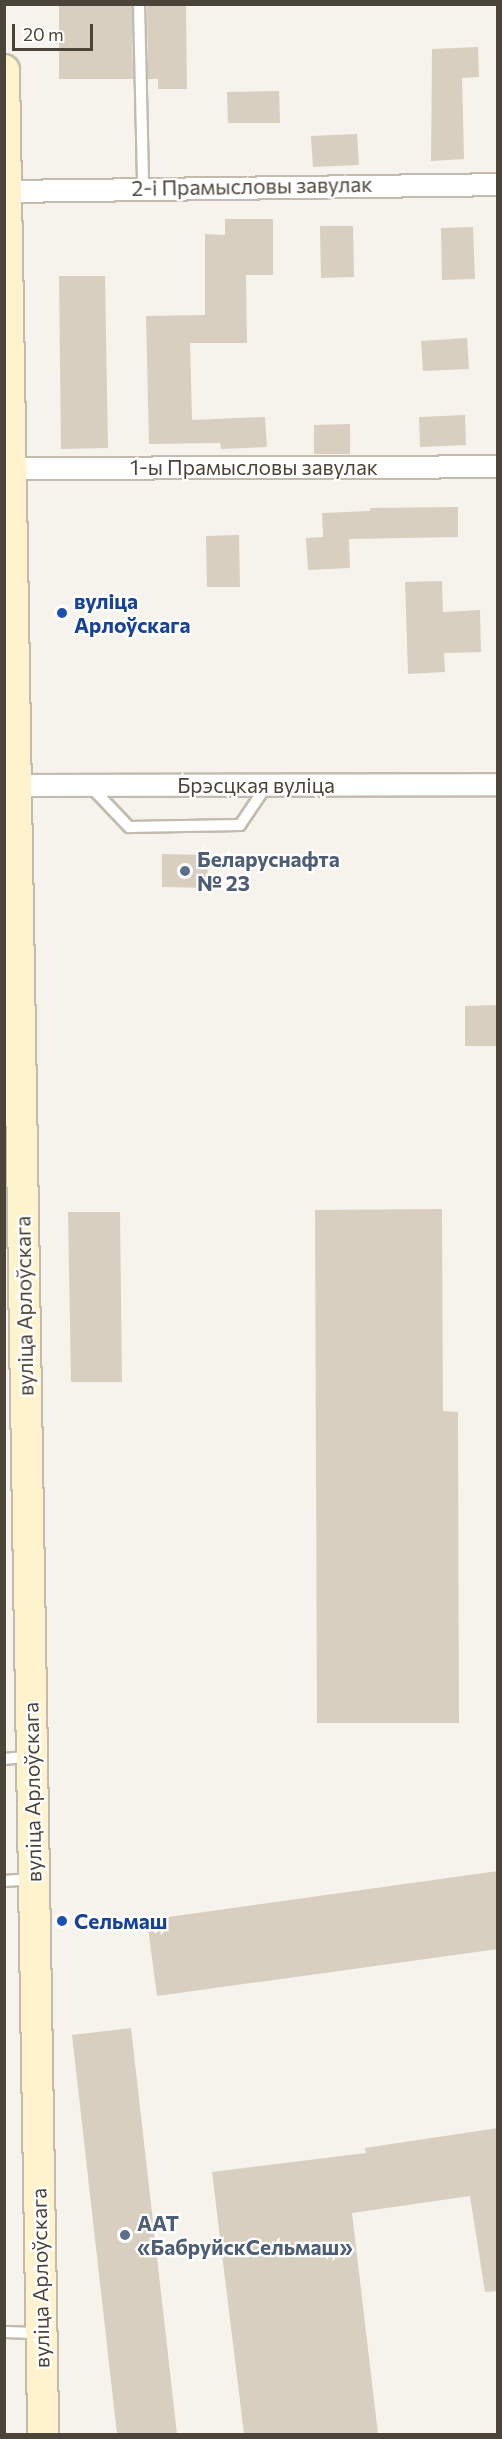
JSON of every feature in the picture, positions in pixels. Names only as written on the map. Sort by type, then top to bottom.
[{"type":"street","name":"вуліца Арлоўскага","points":[[4,70],[15,785],[19,1880],[41,2333],[43,2434]]},
{"type":"street","name":"2-і Прамысловы завулак","points":[[7,191],[143,186],[498,184]]},
{"type":"street","name":"1-ы Прамысловы завулак","points":[[11,468],[498,466]]},
{"type":"street","name":"Брэсцкая вуліца","points":[[15,785],[498,784]]},
{"type":"lane","points":[[139,4],[143,186]]},
{"type":"lane","points":[[90,785],[129,827],[240,825],[267,785]]},
{"type":"lane","points":[[4,2332],[41,2333]]},
{"type":"building","points":[[59,4],[132,4],[133,79],[59,79]]},
{"type":"building","points":[[147,4],[186,4],[187,89],[158,89],[158,79],[148,79]]},
{"type":"building","points":[[478,47],[479,77],[462,78],[464,159],[431,161],[432,49]]},
{"type":"building","points":[[279,91],[280,123],[228,123],[227,92]]},
{"type":"building","points":[[357,134],[359,165],[313,167],[311,136]]},
{"type":"building","points":[[225,219],[273,219],[273,275],[246,275],[247,343],[190,343],[192,420],[265,417],[267,447],[221,449],[220,443],[149,444],[146,316],[205,315],[205,234],[225,235]]},
{"type":"building","points":[[320,226],[353,226],[354,277],[321,278]]},
{"type":"building","points":[[473,227],[475,279],[442,280],[441,228]]},
{"type":"building","points":[[59,276],[105,276],[108,448],[61,449]]},
{"type":"building","points":[[467,338],[469,369],[423,371],[421,341]]},
{"type":"building","points":[[465,415],[466,445],[420,447],[419,417]]},
{"type":"building","points":[[350,424],[350,454],[314,454],[314,425]]},
{"type":"building","points":[[458,507],[458,537],[349,539],[350,568],[308,570],[306,538],[323,537],[322,513],[370,511],[370,508]]},
{"type":"building","points":[[239,535],[240,587],[207,587],[206,536]]},
{"type":"building","points":[[442,581],[443,612],[480,610],[481,652],[444,653],[445,672],[408,674],[405,582]]},
{"type":"building","points":[[162,854],[208,855],[207,888],[162,887]]},
{"type":"building","points":[[498,1005],[498,1046],[465,1046],[465,1006]]},
{"type":"building","points":[[442,1209],[443,1411],[458,1412],[459,1723],[317,1723],[315,1210]]},
{"type":"building","points":[[68,1212],[120,1212],[122,1382],[71,1382]]},
{"type":"building","points":[[498,1871],[498,1949],[157,1996],[147,1920]]},
{"type":"building","name":"ААТ «БабруйскСельмаш»","points":[[131,2028],[177,2434],[117,2434],[72,2035]]},
{"type":"building","points":[[498,2128],[498,2291],[485,2292],[470,2196],[352,2213],[378,2434],[244,2434],[212,2172],[366,2153],[365,2148]]},
{"type":"place","name":"вуліца Арлоўскага","points":[[62,613]]},
{"type":"place","name":"Беларуснафта № 23","points":[[185,871]]},
{"type":"place","name":"Сельмаш","points":[[62,1921]]},
{"type":"place","name":"ААТ «БабруйскСельмаш»","points":[[125,2235]]}]
